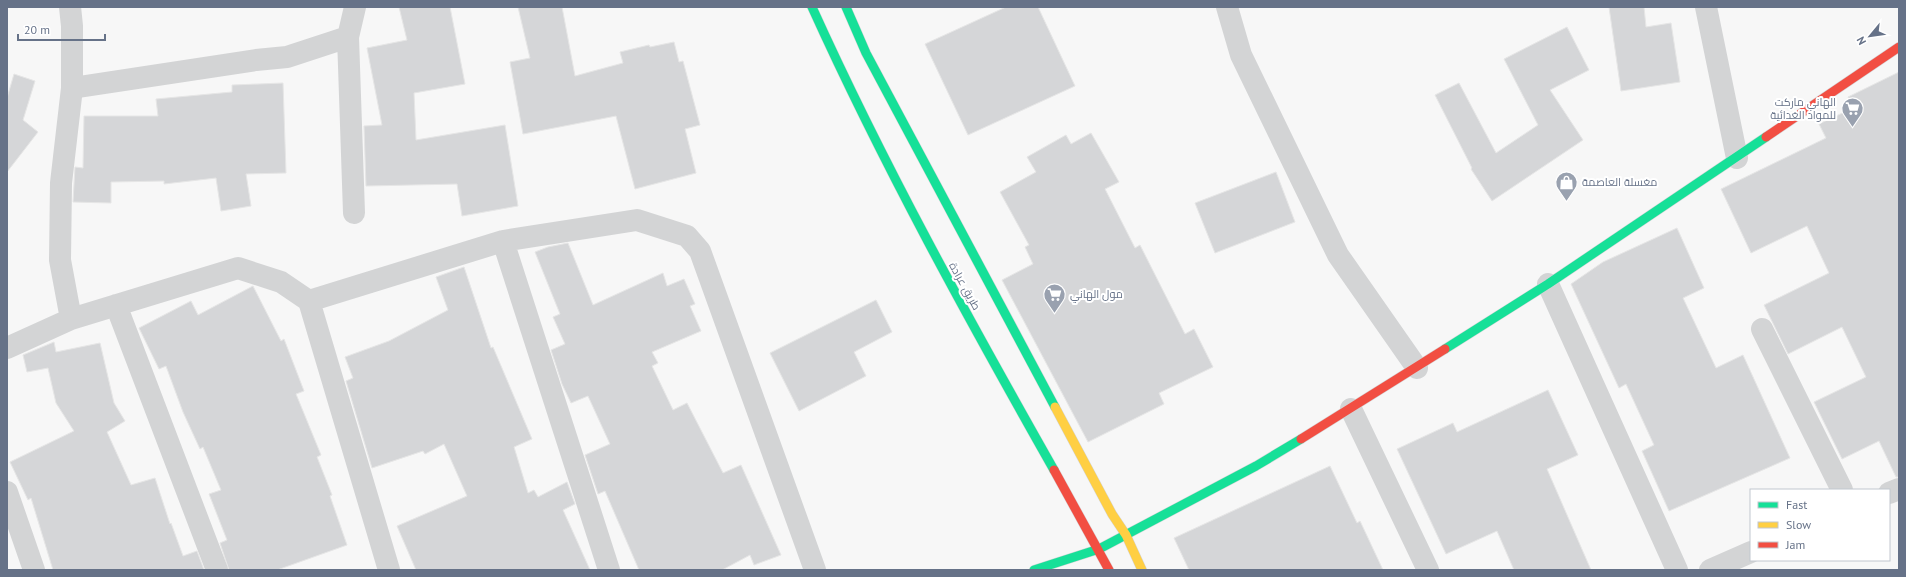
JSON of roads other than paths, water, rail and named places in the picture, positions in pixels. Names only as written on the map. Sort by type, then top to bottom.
[{"type":"main road","name":"طريق عرادة","points":[[812,7],[833,56],[924,236],[1099,549],[1109,570]]},
{"type":"main road","name":"طريق عرادة","points":[[846,7],[866,53],[1108,507],[1126,535],[1142,570]]},
{"type":"main road","points":[[1034,570],[1099,549],[1256,466],[1351,409],[1548,284],[1676,197],[1737,158],[1899,47]]},
{"type":"street","points":[[70,7],[72,26],[72,88],[61,183],[60,260],[71,319]]},
{"type":"street","points":[[354,7],[348,37],[354,213]]},
{"type":"street","points":[[1227,7],[1241,55],[1338,255],[1417,368]]},
{"type":"street","points":[[1706,7],[1737,158]]},
{"type":"street","points":[[72,88],[256,60],[287,57],[348,37]]},
{"type":"street","points":[[309,301],[503,242],[637,220],[687,236],[700,251],[815,570]]},
{"type":"street","points":[[503,242],[609,570]]},
{"type":"street","points":[[7,348],[71,319],[238,268],[281,282],[309,301],[389,570]]},
{"type":"street","points":[[1548,284],[1677,570]]},
{"type":"street","points":[[116,305],[217,570]]},
{"type":"street","points":[[1762,329],[1842,489]]},
{"type":"street","points":[[1351,409],[1428,570]]},
{"type":"street","points":[[7,492],[34,570]]},
{"type":"street","points":[[1710,570],[1750,552]]},
{"type":"place","name":"الهاني ماركت للمواد الغدائية","points":[[1852,128]]},
{"type":"place","name":"مغسلة العاصمة","points":[[1566,202]]},
{"type":"place","name":"مول الهاني","points":[[1054,314]]}]
